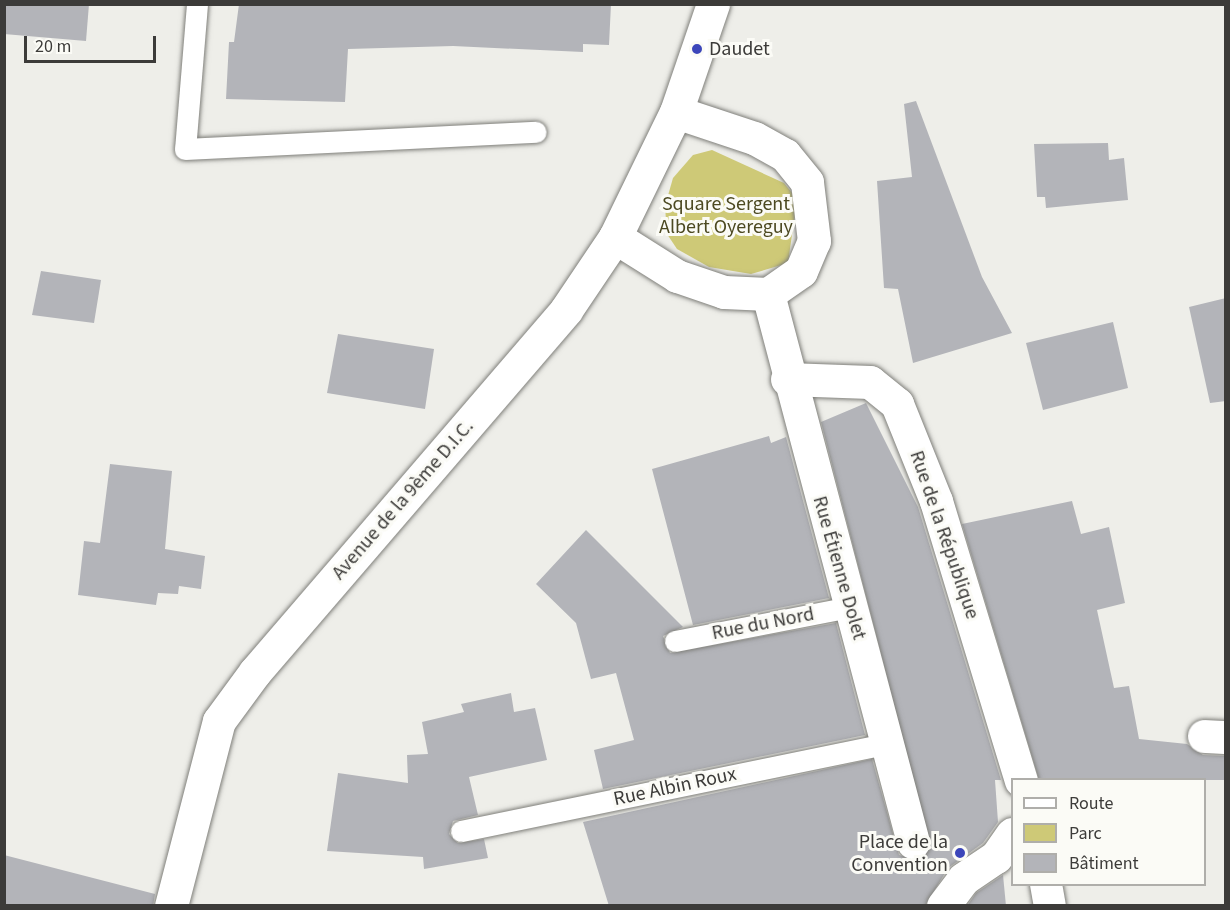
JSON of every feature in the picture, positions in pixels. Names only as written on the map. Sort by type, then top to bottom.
[{"type":"street","name":"Avenue de la 9ème D.I.C.","points":[[171,906],[219,721],[255,672],[566,310],[615,237],[676,112],[713,4]]},
{"type":"street","points":[[615,237],[677,276],[724,292],[768,294],[801,272],[814,241],[807,182],[785,155],[754,138],[676,112]]},
{"type":"street","name":"Rue Étienne Dolet","points":[[768,294],[787,379],[888,743],[913,842]]},
{"type":"street","name":"Rue de la République","points":[[787,379],[870,382],[897,404],[936,501],[1020,778]]},
{"type":"street","points":[[943,906],[963,879],[996,857],[1011,835]]},
{"type":"street","points":[[1046,886],[1050,906]]},
{"type":"lane","points":[[197,4],[185,149],[536,132]]},
{"type":"lane","name":"Rue du Nord","points":[[675,641],[850,607]]},
{"type":"lane","name":"Rue Albin Roux","points":[[461,831],[888,743]]},
{"type":"green space","name":"Square Sergent Albert Oyereguy","points":[[712,150],[784,183],[797,199],[788,263],[751,274],[709,267],[677,249],[667,234],[665,206],[673,178],[693,155]]},
{"type":"building","points":[[4,4],[89,4],[86,41],[4,34]]},
{"type":"building","points":[[239,4],[611,4],[609,45],[583,44],[583,52],[453,46],[348,49],[345,102],[226,99],[229,42],[234,42]]},
{"type":"building","points":[[916,101],[982,277],[1012,333],[913,363],[898,289],[884,288],[877,181],[912,177],[904,104]]},
{"type":"building","points":[[1108,143],[1109,160],[1124,158],[1128,200],[1046,208],[1045,197],[1037,197],[1034,144]]},
{"type":"building","points":[[41,271],[101,280],[94,323],[32,315]]},
{"type":"building","points":[[1226,298],[1226,401],[1210,403],[1189,307]]},
{"type":"building","points":[[1113,322],[1128,388],[1043,410],[1026,343]]},
{"type":"building","points":[[338,334],[434,349],[425,409],[327,393]]},
{"type":"building","points":[[866,403],[918,507],[1001,780],[995,780],[998,822],[983,843],[948,868],[925,906],[609,906],[583,822],[872,759],[899,855],[917,860],[931,847],[821,422]]},
{"type":"building","points":[[769,436],[771,443],[786,437],[829,598],[693,625],[652,469]]},
{"type":"building","points":[[110,464],[172,471],[165,549],[205,556],[201,589],[179,586],[178,594],[158,593],[156,605],[78,595],[84,541],[100,543]]},
{"type":"building","points":[[1072,501],[1081,534],[1109,527],[1125,603],[1097,610],[1114,688],[1129,686],[1139,739],[1187,744],[1203,755],[1226,756],[1226,780],[1038,778],[962,524]]},
{"type":"building","points":[[586,530],[683,627],[663,636],[670,653],[836,623],[865,735],[603,789],[594,750],[634,740],[616,673],[591,679],[576,623],[536,584]]},
{"type":"building","points":[[511,693],[514,712],[535,708],[547,760],[469,777],[478,815],[453,821],[449,834],[458,843],[484,839],[488,858],[424,869],[423,857],[327,851],[338,773],[408,783],[407,755],[428,754],[422,722],[464,712],[461,704]]},
{"type":"building","points":[[4,855],[155,894],[153,906],[4,906]]},
{"type":"building","points":[[1003,875],[1006,906],[967,906],[976,893]]},
{"type":"place","name":"Daudet","points":[[697,49]]},
{"type":"place","name":"Place de la Convention","points":[[960,853]]}]
